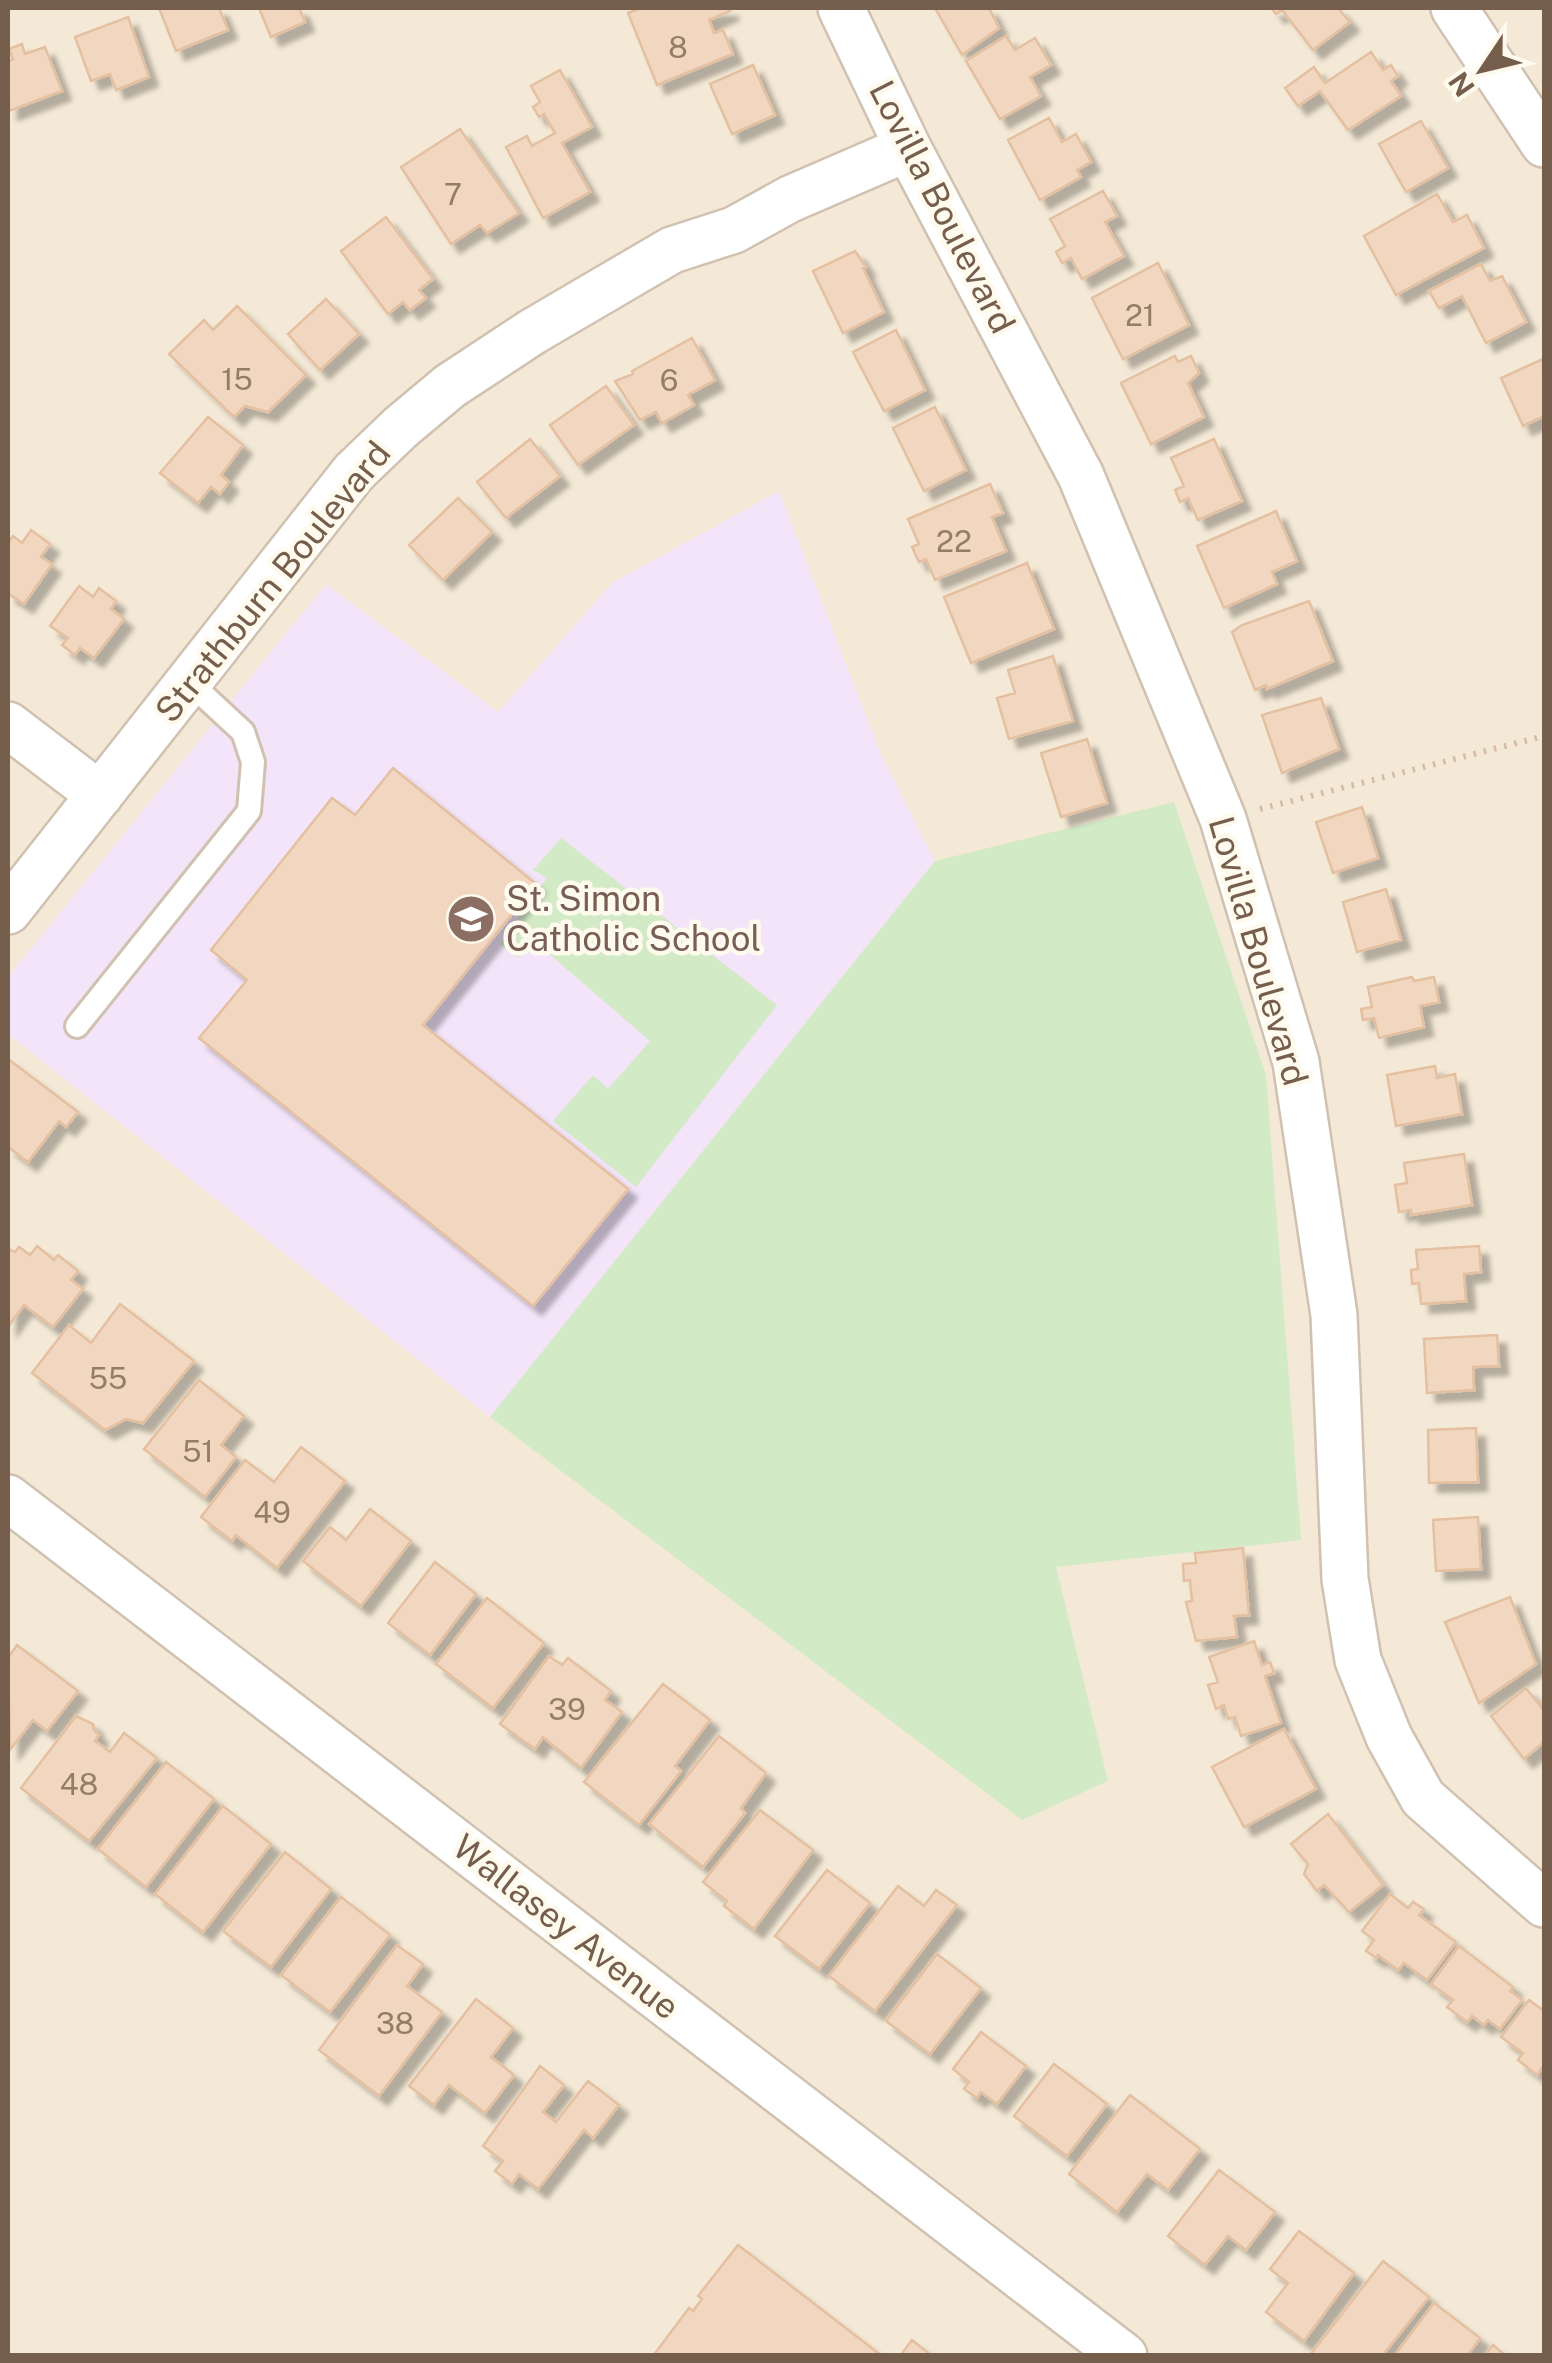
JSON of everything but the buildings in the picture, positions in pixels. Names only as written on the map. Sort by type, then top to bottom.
[{"type":"street","name":"Lovilla Boulevard","points":[[842,8],[908,148],[1081,476],[1223,819],[1296,1062],[1334,1315],[1344,1579],[1358,1660],[1389,1737],[1423,1798],[1544,1904]]},
{"type":"street","points":[[1454,8],[1544,144]]},
{"type":"street","name":"Strathburn Boulevard","points":[[8,911],[354,472],[401,427],[450,386],[532,332],[672,250],[734,230],[790,199],[908,148]]},
{"type":"street","points":[[8,725],[100,796]]},
{"type":"street","name":"Wallasey Avenue","points":[[8,1498],[1124,2356]]},
{"type":"lane","points":[[77,1026],[249,811],[253,762],[243,732],[189,682]]},
{"type":"path","points":[[1223,819],[1544,736]]},
{"type":"shaded area","points":[[8,8],[1544,8],[1544,2355],[8,2355]]},
{"type":"shaded area","name":"St. Simon Catholic School","points":[[779,491],[880,752],[935,861],[490,1417],[8,1034],[8,977],[326,584],[498,712],[612,583]]},
{"type":"green space","points":[[1174,802],[1266,1075],[1301,1540],[1056,1567],[1108,1781],[1022,1820],[490,1417],[935,861]]},
{"type":"green space","points":[[561,838],[777,1005],[636,1187],[553,1121],[593,1075],[608,1089],[650,1041],[533,940],[518,958],[500,944],[547,878],[533,870]]},
{"type":"place","name":"St. Simon Catholic School","points":[[471,919]]}]
